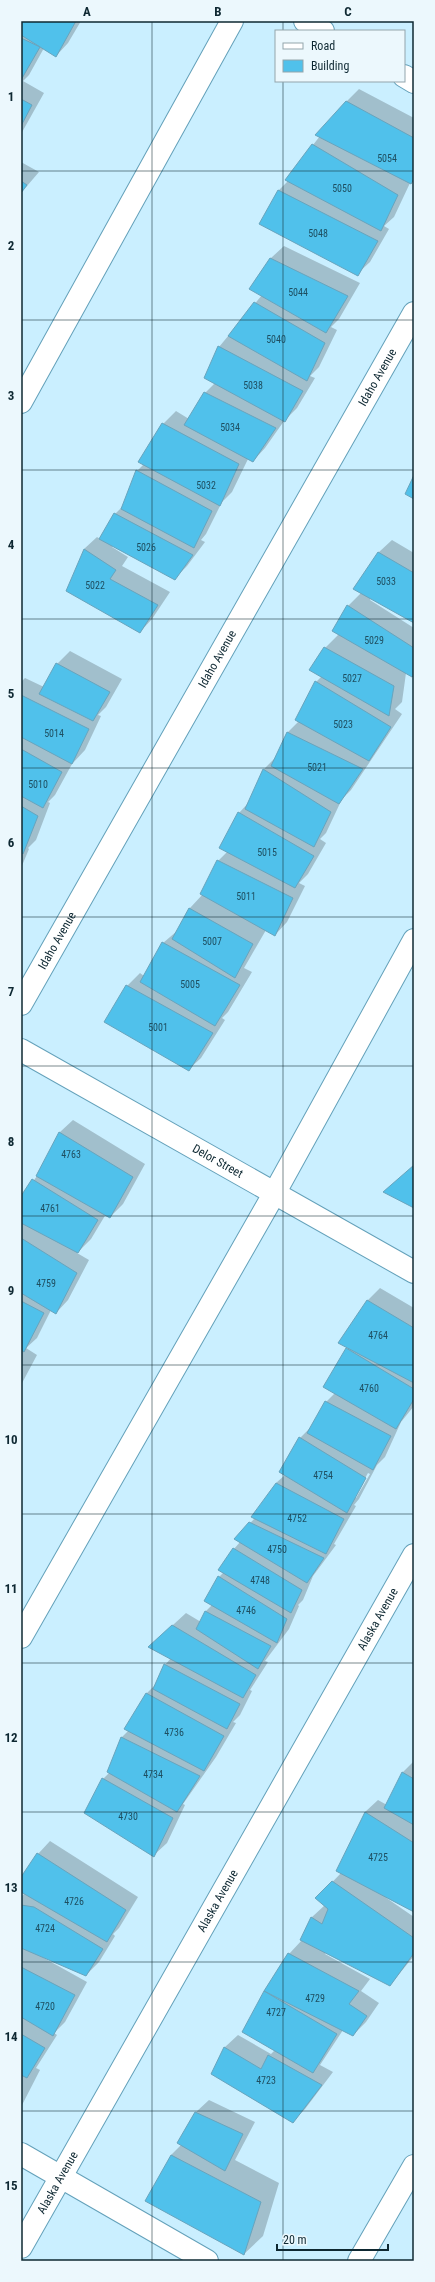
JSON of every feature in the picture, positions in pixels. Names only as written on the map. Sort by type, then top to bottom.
[{"type":"street","points":[[21,402],[232,21]]},
{"type":"street","points":[[305,21],[321,30]]},
{"type":"street","points":[[405,77],[414,82]]},
{"type":"street","name":"Idaho Avenue","points":[[21,1004],[414,313]]},
{"type":"street","points":[[21,1637],[274,1194],[414,940]]},
{"type":"street","name":"Delor Street","points":[[21,1050],[414,1272]]},
{"type":"street","name":"Alaska Avenue","points":[[21,2247],[414,1555]]},
{"type":"street","points":[[21,2154],[207,2261]]},
{"type":"street","points":[[359,2261],[414,2166]]},
{"type":"building","points":[[21,21],[76,21],[56,57],[21,35]]},
{"type":"building","points":[[21,38],[40,47],[21,80]]},
{"type":"building","points":[[21,99],[32,105],[21,126]]},
{"type":"building","points":[[346,101],[414,138],[414,179],[411,184],[315,135]]},
{"type":"building","points":[[312,144],[398,195],[381,231],[285,180]]},
{"type":"building","points":[[21,181],[27,185],[21,193]]},
{"type":"building","points":[[278,190],[378,241],[358,276],[259,224]]},
{"type":"building","points":[[270,258],[348,296],[326,333],[249,289]]},
{"type":"building","points":[[254,302],[325,343],[307,381],[228,336]]},
{"type":"building","points":[[218,346],[303,391],[285,422],[204,378]]},
{"type":"building","points":[[204,392],[276,428],[253,462],[184,425]]},
{"type":"building","points":[[162,423],[239,464],[220,506],[138,462]]},
{"type":"building","points":[[136,470],[212,511],[194,548],[121,509]]},
{"type":"building","points":[[414,475],[414,499],[405,494]]},
{"type":"building","points":[[114,513],[193,555],[175,580],[99,539]]},
{"type":"building","points":[[84,549],[116,570],[110,579],[158,605],[140,633],[66,591]]},
{"type":"building","points":[[378,552],[414,573],[414,623],[353,589]]},
{"type":"building","points":[[347,605],[414,648],[414,675],[412,677],[332,631]]},
{"type":"building","points":[[324,647],[394,686],[389,716],[309,670]]},
{"type":"building","points":[[56,663],[110,692],[93,721],[39,694]]},
{"type":"building","points":[[315,681],[391,727],[369,761],[295,720]]},
{"type":"building","points":[[21,695],[89,729],[72,764],[21,737]]},
{"type":"building","points":[[287,732],[363,769],[339,804],[271,766]]},
{"type":"building","points":[[21,749],[62,772],[43,808],[21,796]]},
{"type":"building","points":[[263,769],[331,812],[314,847],[245,809]]},
{"type":"building","points":[[21,806],[38,816],[23,854],[21,852]]},
{"type":"building","points":[[238,812],[314,856],[295,888],[219,848]]},
{"type":"building","points":[[217,860],[293,898],[275,936],[200,894]]},
{"type":"building","points":[[189,908],[253,944],[235,978],[172,939]]},
{"type":"building","points":[[162,942],[240,985],[215,1026],[140,982]]},
{"type":"building","points":[[126,985],[213,1033],[189,1071],[104,1022]]},
{"type":"building","points":[[59,1132],[133,1177],[110,1218],[36,1176]]},
{"type":"building","points":[[414,1165],[414,1208],[383,1192]]},
{"type":"building","points":[[32,1179],[98,1220],[78,1253],[21,1223],[21,1196]]},
{"type":"building","points":[[21,1238],[77,1273],[56,1314],[21,1293]]},
{"type":"building","points":[[367,1300],[414,1328],[414,1383],[338,1343]]},
{"type":"building","points":[[21,1301],[44,1313],[24,1352],[21,1350]]},
{"type":"building","points":[[346,1348],[414,1389],[414,1399],[396,1429],[323,1387]]},
{"type":"building","points":[[325,1401],[391,1436],[373,1470],[307,1433]]},
{"type":"building","points":[[299,1437],[366,1478],[347,1513],[279,1472]]},
{"type":"building","points":[[276,1483],[344,1519],[326,1554],[251,1517]]},
{"type":"building","points":[[249,1522],[324,1558],[307,1583],[234,1539]]},
{"type":"building","points":[[233,1548],[302,1590],[291,1613],[218,1570]]},
{"type":"building","points":[[218,1576],[287,1619],[277,1643],[204,1601]]},
{"type":"building","points":[[205,1611],[271,1646],[258,1669],[196,1629]]},
{"type":"building","points":[[172,1625],[256,1675],[243,1698],[148,1647]]},
{"type":"building","points":[[164,1664],[240,1704],[227,1729],[153,1689]]},
{"type":"building","points":[[146,1693],[224,1736],[204,1771],[124,1729]]},
{"type":"building","points":[[121,1737],[200,1776],[177,1812],[107,1772]]},
{"type":"building","points":[[402,1772],[414,1779],[414,1825],[384,1808]]},
{"type":"building","points":[[102,1778],[173,1818],[154,1857],[84,1813]]},
{"type":"building","points":[[365,1812],[414,1843],[414,1912],[336,1871]]},
{"type":"building","points":[[37,1853],[126,1910],[107,1942],[21,1892],[21,1877]]},
{"type":"building","points":[[332,1881],[414,1938],[414,1953],[390,1986],[300,1940],[311,1917],[322,1924],[328,1909],[315,1898]]},
{"type":"building","points":[[21,1905],[34,1907],[103,1949],[86,1976],[21,1948]]},
{"type":"building","points":[[288,1953],[359,1991],[349,2004],[367,2016],[353,2036],[264,1991]]},
{"type":"building","points":[[21,1967],[75,1995],[53,2036],[21,2017]]},
{"type":"building","points":[[264,1991],[337,2034],[313,2073],[242,2032]]},
{"type":"building","points":[[21,2034],[45,2048],[27,2078],[21,2075]]},
{"type":"building","points":[[224,2047],[261,2069],[268,2055],[322,2085],[293,2123],[211,2074]]},
{"type":"building","points":[[195,2112],[243,2134],[225,2171],[177,2143]]},
{"type":"building","points":[[171,2155],[261,2202],[244,2255],[145,2201]]}]
